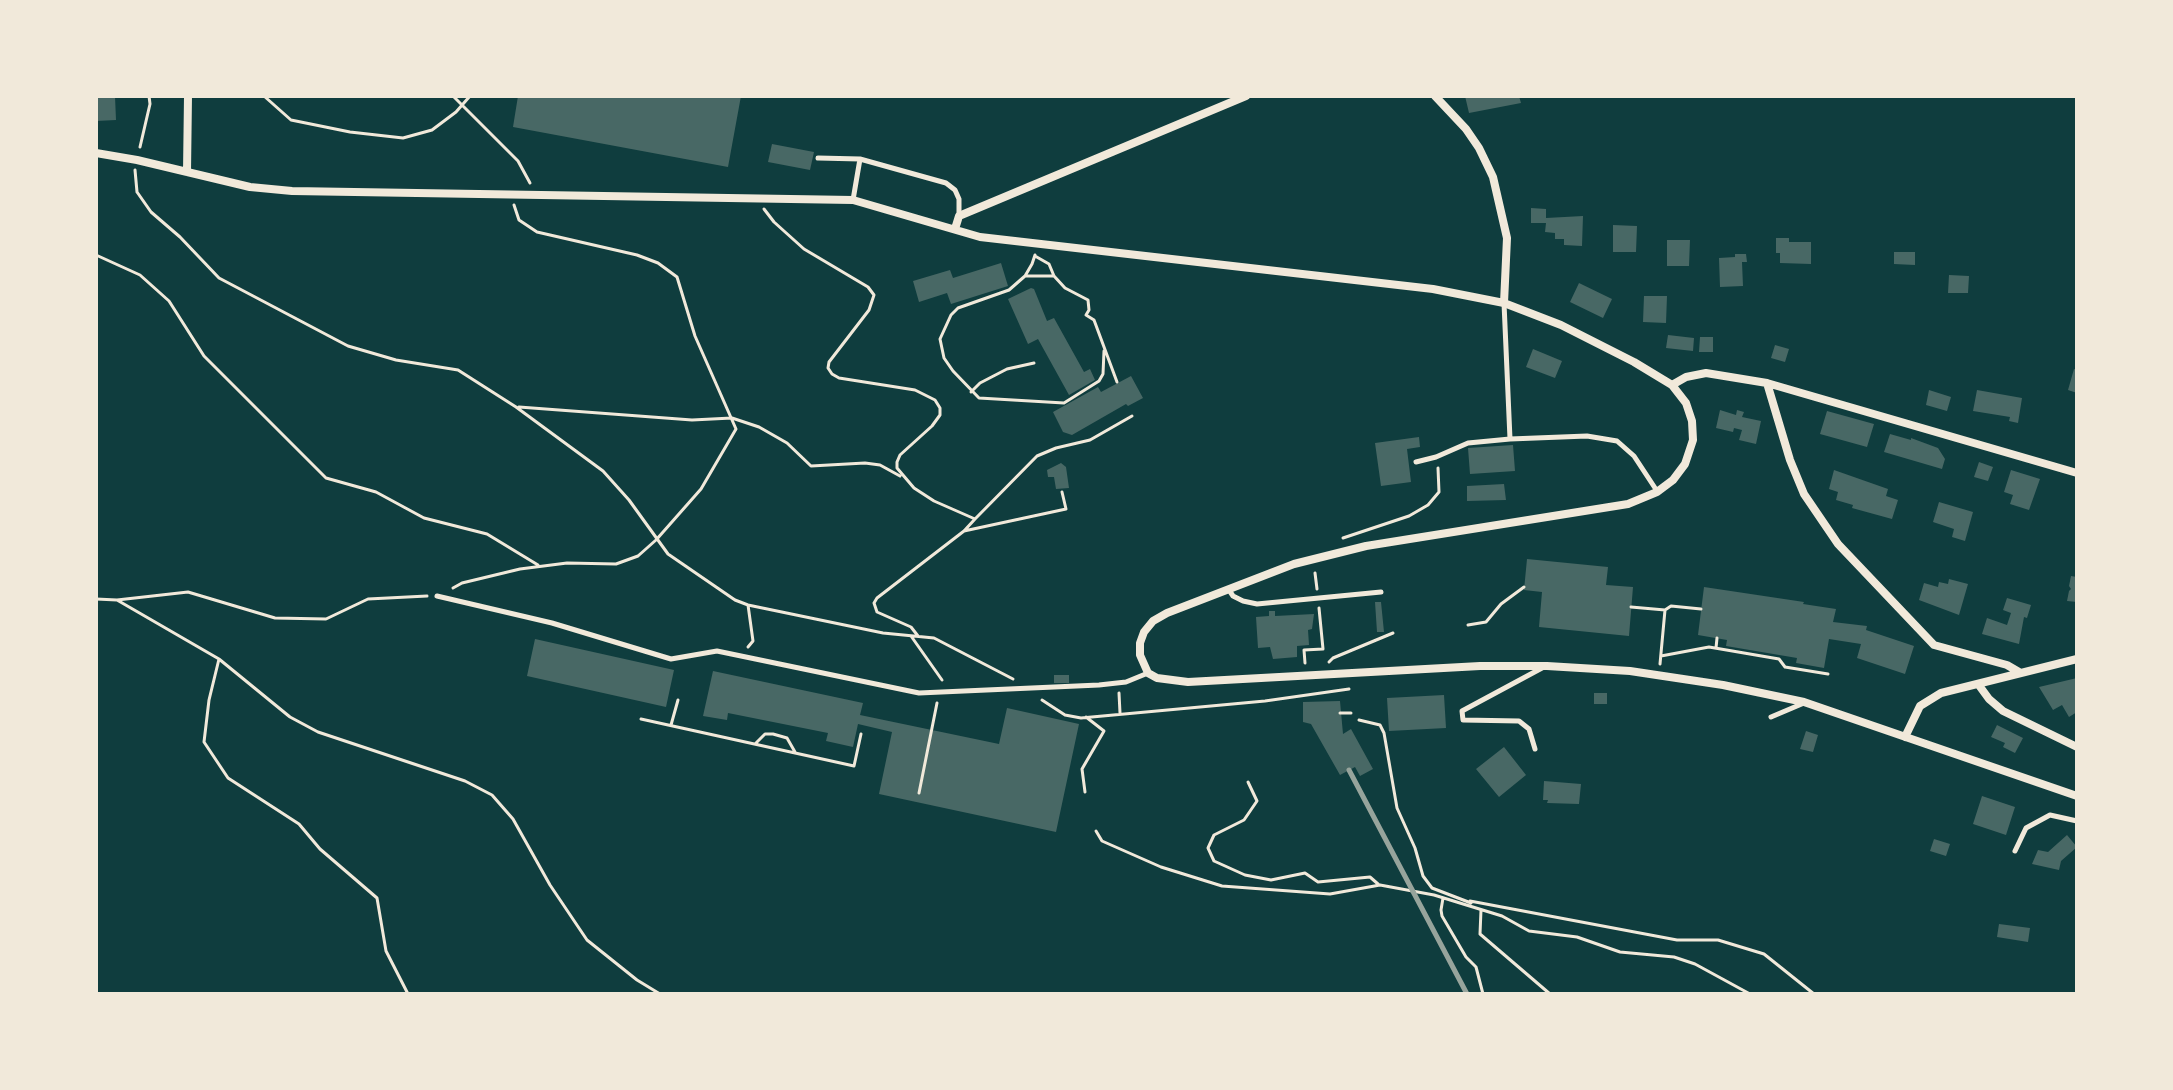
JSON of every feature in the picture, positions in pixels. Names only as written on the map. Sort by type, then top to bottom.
[{"type":"street","points":[[187,172],[188,96]]},
{"type":"street","points":[[955,229],[959,216],[1246,96]]},
{"type":"street","points":[[1435,96],[1466,129],[1493,177],[1507,238],[1504,303]]},
{"type":"street","points":[[96,153],[250,187],[292,191],[853,200],[1006,240],[1433,289],[1504,303],[1561,325],[1659,375],[1672,385],[1690,413],[1693,440],[1690,455],[1680,473],[1642,500],[1611,508],[1338,552],[1294,564],[1153,621],[1140,643],[1140,655],[1148,673],[1167,681],[1188,682],[1329,672],[1547,666],[1630,671],[1736,687],[1804,702],[2077,796]]},
{"type":"street","points":[[1672,385],[1692,375],[1706,373],[1767,383],[2077,473]]},
{"type":"street","points":[[1767,383],[1790,460],[1804,494],[1838,544],[1934,645],[2007,665],[2019,672]]},
{"type":"street","points":[[1905,737],[1914,715],[1928,700],[1941,693],[2077,659]]},
{"type":"street","points":[[1978,684],[2003,711],[2077,747]]},
{"type":"lane","points":[[818,158],[860,159],[946,183],[955,190],[959,199],[959,216]]},
{"type":"lane","points":[[853,200],[860,159]]},
{"type":"lane","points":[[1504,303],[1510,439]]},
{"type":"lane","points":[[1416,462],[1468,443],[1587,436],[1617,441],[1634,456],[1657,492]]},
{"type":"lane","points":[[1228,589],[1233,596],[1257,604],[1381,592]]},
{"type":"lane","points":[[437,596],[552,623],[671,659],[717,651],[919,693],[1029,690],[1126,682],[1148,673]]},
{"type":"lane","points":[[1535,749],[1529,729],[1519,721],[1463,720],[1462,711],[1547,666]]},
{"type":"lane","points":[[1771,717],[1804,702]]},
{"type":"lane","points":[[2015,851],[2026,828],[2050,815],[2077,821]]},
{"type":"path","points":[[149,96],[150,104],[137,160],[137,192],[151,212],[219,278],[348,346],[396,360],[458,370],[516,407],[603,471],[629,500],[656,540],[681,565],[748,605],[883,633],[918,636],[949,645],[1010,676],[1029,690]]},
{"type":"path","points":[[264,96],[291,120],[350,132],[403,138],[432,130],[456,112],[470,96]]},
{"type":"path","points":[[453,96],[518,161],[536,193]]},
{"type":"path","points":[[96,599],[117,600],[188,592],[275,618],[326,619],[368,599],[437,596],[462,583],[540,566],[616,564],[638,556],[656,540],[701,489],[736,429],[695,336],[677,277],[658,263],[637,255],[537,232],[519,220],[513,200]]},
{"type":"path","points":[[762,205],[774,222],[804,249],[868,287],[874,295],[869,310],[829,362],[828,368],[832,374],[839,378],[924,392],[940,408],[940,415],[932,426],[900,455],[897,468],[904,478]]},
{"type":"path","points":[[96,255],[140,275],[169,301],[204,356],[326,478],[376,492],[424,518],[487,534],[540,566]]},
{"type":"path","points":[[1104,351],[1103,374],[1099,381],[1064,403],[979,398],[944,358],[940,339],[951,315],[958,308],[1009,290],[1025,276],[1035,256],[1049,264],[1054,276],[1065,288],[1088,300],[1086,315],[1094,320],[1117,382]]},
{"type":"path","points":[[1025,276],[1054,276]]},
{"type":"path","points":[[971,392],[980,383],[1007,369],[1034,363]]},
{"type":"path","points":[[516,407],[692,420],[732,418],[759,427],[787,443],[811,466],[838,463],[880,465],[904,478],[934,501],[975,519]]},
{"type":"path","points":[[918,636],[911,627],[877,612],[874,603],[897,581],[964,531],[1037,456],[1090,440],[1132,416]]},
{"type":"path","points":[[1339,539],[1409,516],[1431,503],[1440,488],[1436,457]]},
{"type":"path","points":[[964,531],[1066,509],[1062,492]]},
{"type":"path","points":[[1315,574],[1317,586]]},
{"type":"path","points":[[1468,625],[1486,622],[1501,604],[1524,587]]},
{"type":"path","points":[[117,600],[219,659],[290,717],[318,732],[465,781],[492,795],[513,819],[550,885],[587,940],[637,980],[660,994]]},
{"type":"path","points":[[748,605],[753,641]]},
{"type":"path","points":[[1631,607],[1701,609]]},
{"type":"path","points":[[1306,674],[1304,650],[1323,649],[1319,608]]},
{"type":"path","points":[[1660,664],[1665,610]]},
{"type":"path","points":[[1329,672],[1328,663],[1333,658],[1393,633]]},
{"type":"path","points":[[911,636],[942,679],[919,793]]},
{"type":"path","points":[[1716,648],[1717,638]]},
{"type":"path","points":[[1661,656],[1709,647],[1779,659],[1785,667],[1828,674]]},
{"type":"path","points":[[219,659],[209,700],[204,742],[228,778],[299,824],[320,849],[377,898],[386,951],[408,994]]},
{"type":"path","points":[[1039,697],[1065,715],[1086,717],[1265,701],[1349,689]]},
{"type":"path","points":[[1119,693],[1120,713]]},
{"type":"path","points":[[1319,693],[1319,702]]},
{"type":"path","points":[[671,725],[678,700]]},
{"type":"path","points":[[1340,713],[1351,713]]},
{"type":"path","points":[[1085,792],[1082,769],[1104,731],[1086,717]]},
{"type":"path","points":[[641,719],[854,766],[861,734]]},
{"type":"path","points":[[1359,720],[1380,725],[1384,733],[1397,808],[1415,848],[1423,876],[1432,888],[1471,904],[1677,940],[1718,940],[1764,954],[1814,994]]},
{"type":"path","points":[[755,744],[765,734],[773,734],[787,738],[795,753]]},
{"type":"path","points":[[1248,782],[1257,801],[1244,820],[1214,835],[1208,848],[1214,861],[1245,875],[1271,880],[1305,873],[1318,882],[1370,877],[1380,885]]},
{"type":"path","points":[[1096,831],[1102,841],[1161,867],[1222,886],[1330,894],[1380,885],[1444,895]]},
{"type":"path","points":[[1444,895],[1442,916],[1466,957],[1476,967],[1483,994]]},
{"type":"path","points":[[1471,904],[1529,931],[1577,937],[1620,952],[1674,957],[1695,964],[1750,994]]},
{"type":"path","points":[[1481,910],[1480,934],[1550,994]]},
{"type":"building","points":[[96,96],[115,96],[116,120],[96,121]]},
{"type":"building","points":[[518,96],[741,96],[728,167],[513,127]]},
{"type":"building","points":[[1465,96],[1519,96],[1521,103],[1469,113]]},
{"type":"building","points":[[772,144],[814,152],[810,170],[768,162]]},
{"type":"building","points":[[1531,208],[1546,209],[1546,218],[1583,216],[1582,246],[1564,245],[1564,239],[1555,239],[1555,233],[1545,232],[1546,223],[1531,223]]},
{"type":"building","points":[[1613,225],[1637,226],[1636,252],[1613,252]]},
{"type":"building","points":[[1776,238],[1789,238],[1789,242],[1811,242],[1811,264],[1780,263]]},
{"type":"building","points":[[1667,240],[1690,240],[1689,266],[1667,266]]},
{"type":"building","points":[[1894,252],[1915,252],[1915,265],[1894,264]]},
{"type":"building","points":[[1735,254],[1746,254],[1747,262],[1742,262],[1743,286],[1720,287],[1719,258],[1735,257]]},
{"type":"building","points":[[1001,263],[1008,286],[951,304],[947,293],[919,302],[913,281],[950,270],[953,278]]},
{"type":"building","points":[[1949,275],[1969,276],[1968,293],[1948,293]]},
{"type":"building","points":[[1579,283],[1612,299],[1603,318],[1570,302]]},
{"type":"building","points":[[1031,288],[1047,321],[1054,318],[1084,372],[1090,369],[1095,380],[1069,395],[1038,339],[1028,344],[1008,299]]},
{"type":"building","points":[[1644,296],[1667,296],[1666,323],[1643,322]]},
{"type":"building","points":[[1668,335],[1694,338],[1693,351],[1666,348]]},
{"type":"building","points":[[1700,337],[1713,337],[1713,352],[1699,352]]},
{"type":"building","points":[[1775,345],[1789,349],[1785,362],[1771,358]]},
{"type":"building","points":[[1533,349],[1562,361],[1555,378],[1526,367]]},
{"type":"building","points":[[2074,369],[2077,370],[2077,393],[2068,390]]},
{"type":"building","points":[[1131,376],[1143,398],[1128,406],[1126,404],[1072,435],[1063,432],[1053,412],[1098,387],[1101,392]]},
{"type":"building","points":[[1929,390],[1951,397],[1947,411],[1926,405]]},
{"type":"building","points":[[1977,390],[2022,398],[2018,423],[2009,421],[2010,417],[1973,411]]},
{"type":"building","points":[[1720,410],[1736,415],[1737,410],[1744,412],[1742,417],[1761,421],[1756,444],[1739,440],[1742,430],[1734,428],[1733,432],[1716,428]]},
{"type":"building","points":[[1827,411],[1874,424],[1867,447],[1820,434]]},
{"type":"building","points":[[1890,434],[1938,448],[1945,459],[1942,469],[1884,452]]},
{"type":"building","points":[[1419,437],[1420,447],[1407,449],[1411,482],[1381,486],[1375,443]]},
{"type":"building","points":[[1513,445],[1515,471],[1470,474],[1468,448]]},
{"type":"building","points":[[1979,462],[1993,467],[1988,481],[1974,477]]},
{"type":"building","points":[[1061,463],[1066,467],[1069,488],[1056,489],[1054,477],[1048,477],[1047,470]]},
{"type":"building","points":[[1834,470],[1888,489],[1886,496],[1898,500],[1892,519],[1852,508],[1853,505],[1836,500],[1838,492],[1829,489]]},
{"type":"building","points":[[2011,470],[2040,479],[2029,510],[2010,504],[2013,495],[2004,492]]},
{"type":"building","points":[[1504,484],[1506,500],[1467,501],[1467,486]]},
{"type":"building","points":[[1939,502],[1973,512],[1965,541],[1952,537],[1954,529],[1933,522]]},
{"type":"building","points":[[1527,559],[1608,567],[1606,585],[1633,587],[1629,636],[1539,627],[1542,592],[1524,590]]},
{"type":"building","points":[[2071,576],[2077,577],[2077,602],[2067,601]]},
{"type":"building","points":[[1949,579],[1968,584],[1959,615],[1919,600],[1924,583],[1938,587],[1939,582],[1948,584]]},
{"type":"building","points":[[1704,587],[1836,609],[1833,622],[1867,626],[1866,630],[1914,646],[1905,674],[1857,658],[1861,644],[1829,639],[1824,668],[1796,663],[1797,658],[1726,646],[1727,640],[1698,635]]},
{"type":"building","points":[[2007,598],[2031,605],[2027,618],[2024,617],[2019,644],[1982,634],[1987,618],[2007,625],[2011,613],[2003,610]]},
{"type":"building","points":[[1375,602],[1381,602],[1384,632],[1377,632]]},
{"type":"building","points":[[1269,611],[1275,611],[1275,616],[1314,614],[1312,629],[1308,630],[1309,645],[1297,646],[1297,657],[1273,659],[1270,647],[1258,648],[1256,617],[1269,616]]},
{"type":"building","points":[[535,639],[674,670],[666,707],[527,676]]},
{"type":"building","points":[[713,671],[863,703],[860,715],[999,744],[1007,708],[1079,724],[1056,832],[879,794],[892,732],[858,724],[853,747],[826,741],[828,733],[728,713],[727,720],[703,716]]},
{"type":"building","points":[[1054,675],[1069,675],[1069,683],[1054,683]]},
{"type":"building","points":[[2077,678],[2077,712],[2069,717],[2062,705],[2053,710],[2039,687]]},
{"type":"building","points":[[1594,693],[1607,693],[1607,704],[1594,704]]},
{"type":"building","points":[[1444,695],[1446,728],[1389,731],[1387,698]]},
{"type":"building","points":[[1340,701],[1343,734],[1351,729],[1373,769],[1360,776],[1355,767],[1340,775],[1311,724],[1303,722],[1303,702]]},
{"type":"building","points":[[1997,725],[2023,738],[2015,753],[2003,747],[2005,743],[1991,737]]},
{"type":"building","points":[[1806,731],[1818,735],[1813,752],[1800,749]]},
{"type":"building","points":[[1504,747],[1526,775],[1499,797],[1476,769]]},
{"type":"building","points":[[1544,781],[1581,784],[1579,804],[1547,803],[1548,800],[1543,800]]},
{"type":"building","points":[[1982,796],[2015,807],[2006,835],[1973,824]]},
{"type":"building","points":[[2067,835],[2077,847],[2061,861],[2059,870],[2032,864],[2038,850],[2048,852]]},
{"type":"building","points":[[1934,839],[1950,844],[1946,856],[1930,851]]},
{"type":"building","points":[[1999,924],[2030,928],[2028,942],[1997,937]]},
{"type":"railway","points":[[1349,770],[1467,994]]}]
